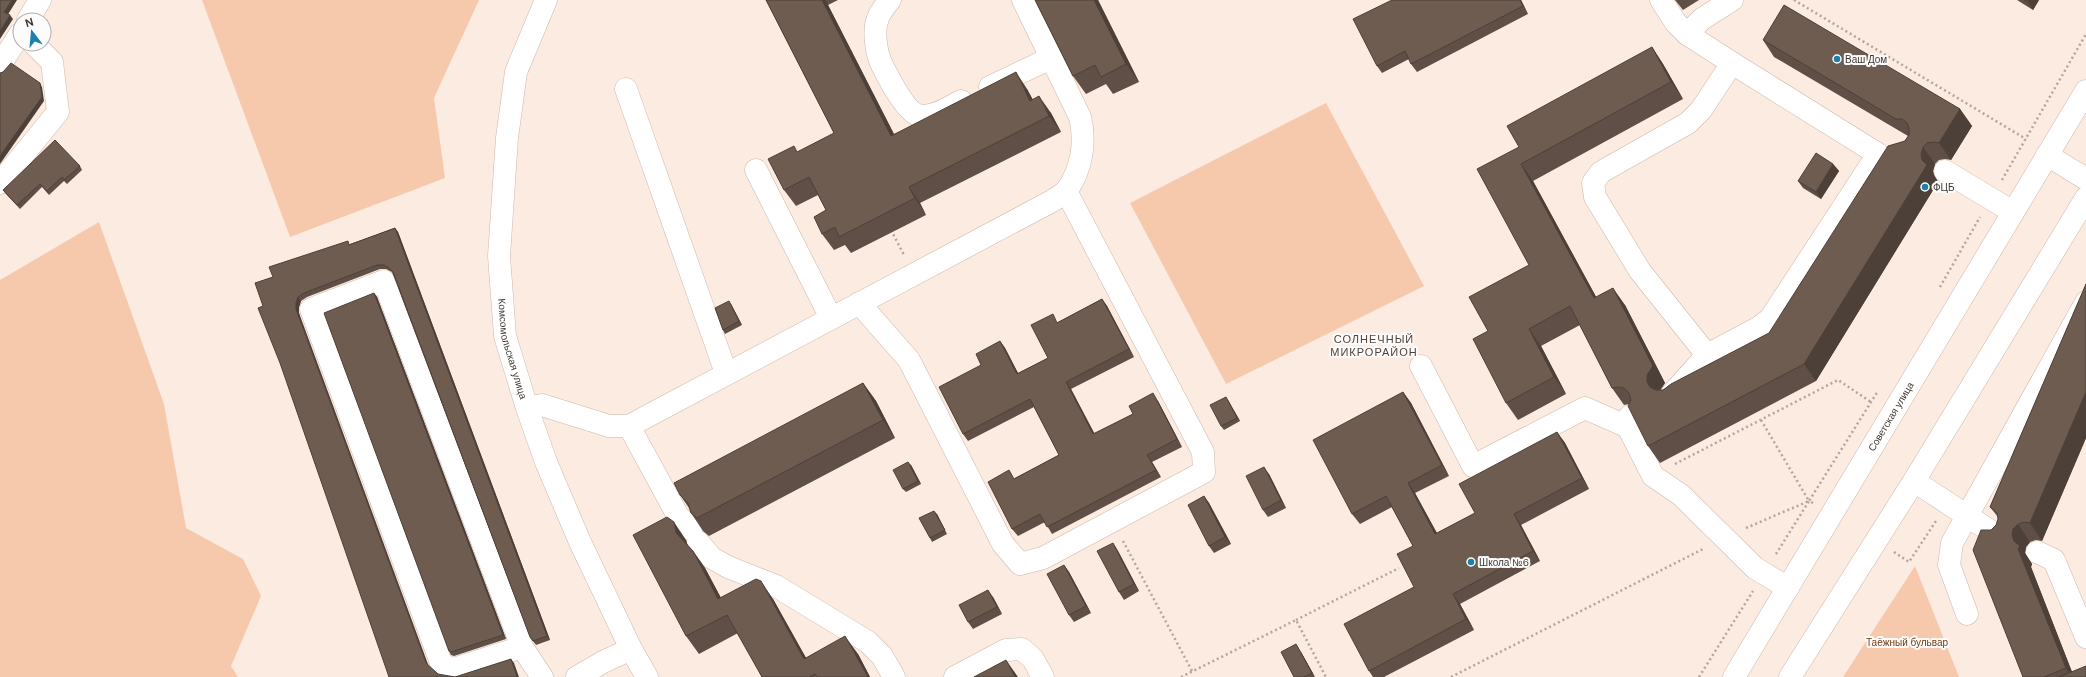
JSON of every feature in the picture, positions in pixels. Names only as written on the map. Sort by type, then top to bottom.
[{"type":"street","points":[[33,12],[40,0]]},
{"type":"street","name":"Комсомольская улица","points":[[546,0],[516,72],[507,138],[499,256],[505,336],[527,408],[546,462],[580,542],[631,649],[647,677]]},
{"type":"street","points":[[890,0],[878,17],[876,29],[878,50],[881,62],[904,103],[912,112],[918,115],[927,116],[936,113],[1050,58]]},
{"type":"street","points":[[527,408],[542,405],[609,426],[629,426],[859,302],[1052,201],[1066,191],[1072,181],[1079,163],[1084,146],[1084,132],[1080,117],[1023,0]]},
{"type":"street","points":[[1661,0],[1676,23],[1687,34],[1732,63],[1878,154],[1901,150]]},
{"type":"street","points":[[1687,34],[1702,19],[1732,0]]},
{"type":"street","points":[[0,65],[12,46]]},
{"type":"street","points":[[0,182],[58,112],[52,62],[42,52]]},
{"type":"street","points":[[1707,355],[1640,271],[1595,197],[1593,183],[1602,172],[1688,123],[1701,110],[1732,63]]},
{"type":"street","points":[[626,89],[726,373]]},
{"type":"street","name":"Советская улица","points":[[1734,677],[2086,91]]},
{"type":"street","points":[[1671,395],[1707,355],[1758,328],[1770,319],[1878,154]]},
{"type":"street","points":[[2048,155],[2086,179]]},
{"type":"street","points":[[756,170],[831,318]]},
{"type":"street","points":[[1945,171],[2013,212]]},
{"type":"street","points":[[859,302],[909,360],[1003,544],[1020,564],[1043,558],[1204,472],[1203,452],[1066,191]]},
{"type":"street","points":[[1790,677],[1914,481],[2086,198]]},
{"type":"street","points":[[522,647],[454,669],[441,663],[311,309],[384,281],[522,647],[542,677]]},
{"type":"street","points":[[1967,614],[1949,565],[1952,544],[2086,302]]},
{"type":"street","points":[[1421,366],[1473,466],[1585,408],[1629,422],[1653,476],[1681,495],[1755,568],[1788,588]]},
{"type":"street","points":[[629,426],[678,516],[712,558],[728,567],[776,586],[868,642],[882,656],[894,677]]},
{"type":"street","points":[[1914,481],[1998,536]]},
{"type":"street","points":[[2037,552],[2054,560],[2086,637]]},
{"type":"street","points":[[577,677],[603,662],[631,649]]},
{"type":"street","points":[[955,677],[1006,650],[1022,649],[1033,659],[1044,677]]},
{"type":"path","points":[[1794,0],[2026,139]]},
{"type":"path","points":[[891,230],[906,258]]},
{"type":"path","points":[[1653,476],[1838,380],[1871,402]]},
{"type":"path","points":[[1451,677],[1725,538],[1809,500],[1761,420]]},
{"type":"path","points":[[1112,521],[1192,671]]},
{"type":"path","points":[[1181,677],[1399,568]]},
{"type":"path","points":[[1296,620],[1326,677]]},
{"type":"green space","points":[[202,0],[479,0],[434,98],[445,178],[290,237]]},
{"type":"green space","points":[[1326,103],[1424,286],[1226,384],[1130,203]]},
{"type":"green space","points":[[99,222],[164,404],[186,528],[243,559],[261,596],[231,666],[238,677],[0,677],[0,280]]},
{"type":"green space","name":"Таёжный бульвар","points":[[1915,566],[1959,677],[1843,677]]},
{"type":"building","points":[[0,0],[12,0],[4,12],[10,15],[0,31]]},
{"type":"building","points":[[766,0],[822,0],[891,136],[1016,72],[1030,101],[1039,96],[1049,116],[909,187],[915,198],[839,237],[835,227],[822,234],[814,217],[826,210],[809,177],[784,190],[768,159],[794,146],[797,152],[834,133]]},
{"type":"building","points":[[1035,0],[1094,0],[1126,64],[1101,77],[1095,65],[1073,76]]},
{"type":"building","points":[[1392,0],[1520,0],[1523,6],[1411,64],[1405,51],[1377,66],[1353,19]]},
{"type":"building","points":[[1784,5],[1960,109],[1939,143],[1927,143],[1923,147],[1921,154],[1922,160],[1927,165],[1804,364],[1648,446],[1628,406],[1631,400],[1629,393],[1624,388],[1612,388],[1570,306],[1529,329],[1554,377],[1506,403],[1473,339],[1488,331],[1469,297],[1529,265],[1477,169],[1519,147],[1507,126],[1652,47],[1671,82],[1521,164],[1594,298],[1613,288],[1653,366],[1647,375],[1647,382],[1650,387],[1656,390],[1663,390],[1671,384],[1769,333],[1888,146],[1905,141],[1909,135],[1909,128],[1907,123],[1902,119],[1896,119],[1763,40]]},
{"type":"building","points":[[11,63],[40,83],[42,97],[0,156],[0,73],[3,72]]},
{"type":"building","points":[[55,140],[80,166],[64,180],[62,177],[47,191],[40,184],[17,205],[3,190]]},
{"type":"building","points":[[1816,153],[1833,164],[1816,192],[1798,181]]},
{"type":"building","points":[[395,228],[547,636],[533,641],[530,637],[393,272],[384,265],[377,265],[304,293],[298,297],[296,309],[426,663],[438,674],[455,677],[389,677],[280,363],[258,308],[263,306],[255,283],[273,277],[269,267],[348,241],[349,245]]},
{"type":"building","points":[[2086,284],[2086,392],[2030,523],[2024,522],[2018,524],[2013,529],[2012,535],[2014,541],[2020,546],[2018,549],[2066,668],[2044,677],[2023,677],[1973,550],[1981,530],[1991,530],[1996,525],[1998,519],[1997,513],[1990,507]]},
{"type":"building","points":[[374,293],[503,635],[451,652],[449,651],[324,313]]},
{"type":"building","points":[[1102,299],[1129,349],[1066,382],[1093,434],[1133,414],[1129,406],[1153,393],[1177,439],[1147,455],[1156,470],[1047,527],[1040,514],[1012,529],[988,482],[1009,470],[1014,479],[1059,455],[1030,399],[963,434],[939,387],[981,365],[976,354],[1000,341],[1017,374],[1048,358],[1031,325],[1053,314],[1057,323]]},
{"type":"building","points":[[729,301],[739,321],[723,330],[715,308]]},
{"type":"building","points":[[863,383],[883,420],[697,518],[691,513],[688,503],[680,495],[674,483]]},
{"type":"building","points":[[1403,392],[1442,465],[1408,483],[1435,534],[1475,513],[1459,484],[1557,432],[1582,478],[1514,514],[1533,551],[1453,594],[1466,619],[1369,671],[1344,624],[1414,587],[1397,554],[1413,546],[1386,496],[1352,514],[1313,440]]},
{"type":"building","points":[[1226,397],[1237,418],[1221,426],[1210,405]]},
{"type":"building","points":[[908,462],[918,481],[903,489],[893,470]]},
{"type":"building","points":[[1264,467],[1281,500],[1263,510],[1246,476]]},
{"type":"building","points":[[1204,496],[1225,537],[1209,546],[1188,505]]},
{"type":"building","points":[[934,511],[945,530],[930,538],[919,518]]},
{"type":"building","points":[[667,517],[674,522],[676,533],[693,551],[718,599],[756,579],[761,581],[804,659],[845,636],[868,677],[817,677],[815,674],[809,677],[762,677],[727,615],[686,636],[633,535]]},
{"type":"building","points":[[1113,543],[1134,584],[1119,592],[1097,551]]},
{"type":"building","points":[[1064,565],[1086,606],[1069,615],[1047,574]]},
{"type":"building","points":[[988,590],[997,607],[968,622],[959,605]]},
{"type":"building","points":[[1296,644],[1312,673],[1304,677],[1294,677],[1281,652]]},
{"type":"building","points":[[511,659],[517,677],[455,677]]},
{"type":"building","points":[[1006,660],[1015,677],[974,677]]},
{"type":"building","points":[[2086,666],[2086,677],[2059,677]]},
{"type":"place","name":"Ваш Дом","points":[[1837,59]]},
{"type":"place","name":"ФЦБ","points":[[1925,187]]},
{"type":"place","name":"Школа №6","points":[[1471,562]]},
{"type":"district","name":"СОЛНЕЧНЫЙ МИКРОРАЙОН","points":[[1374,345]]}]
